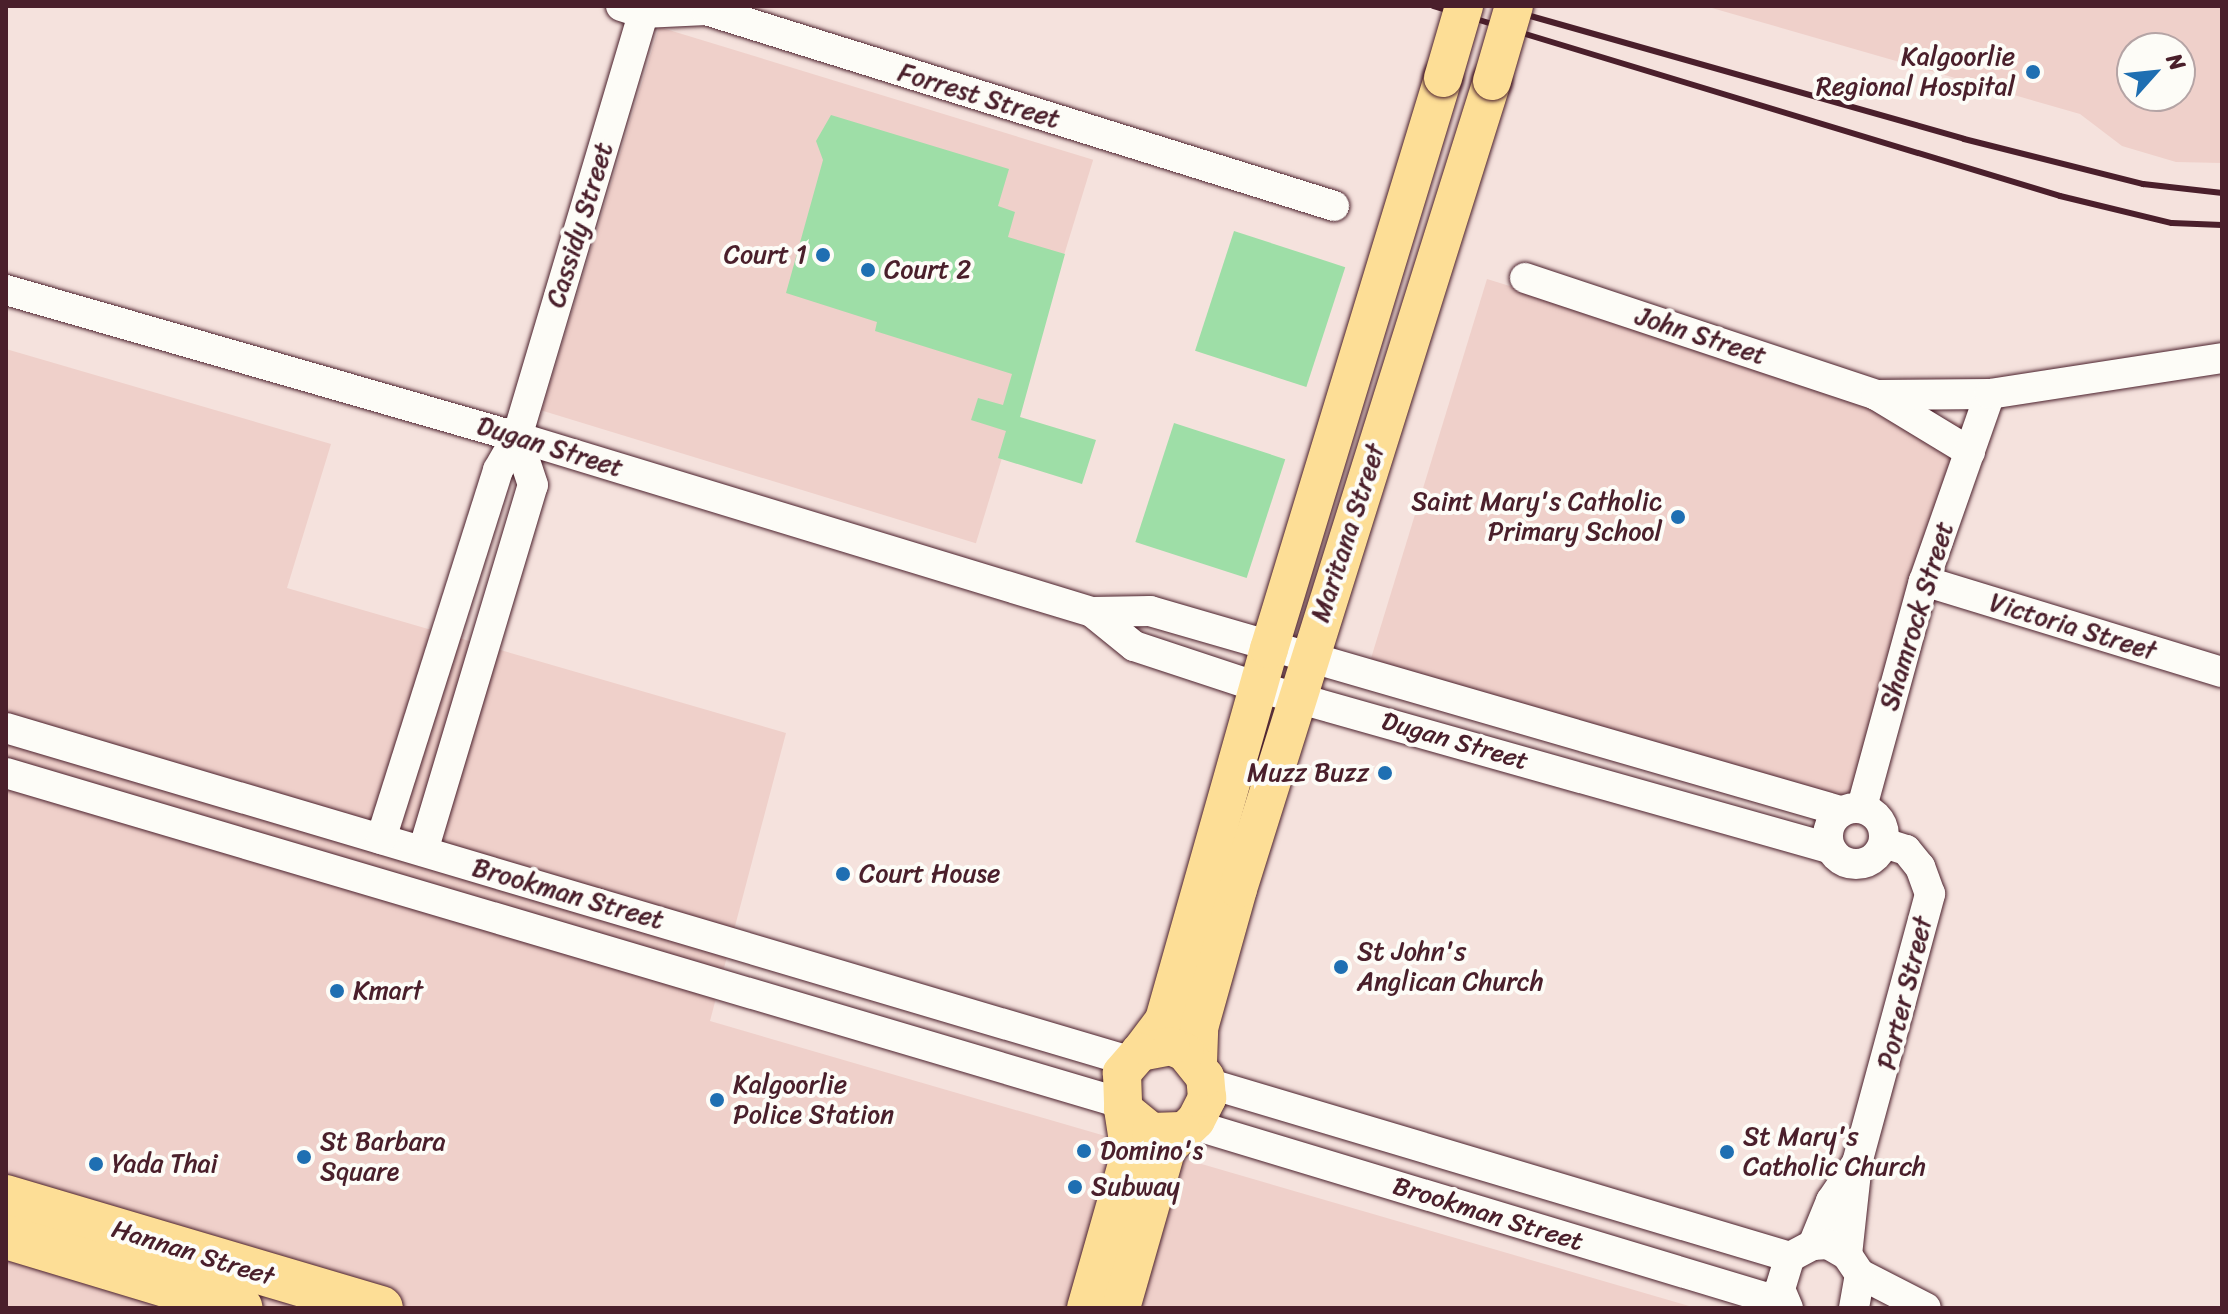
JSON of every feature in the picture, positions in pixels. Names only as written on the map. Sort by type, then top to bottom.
[{"type":"highway","name":"Hannan Street","points":[[6,1197],[381,1308]]},
{"type":"highway","name":"Hannan Street","points":[[6,1237],[241,1308]]},
{"type":"main road","name":"Maritana Street","points":[[1135,1056],[1164,1020],[1269,649],[1464,6]]},
{"type":"main road","name":"Maritana Street","points":[[1202,1073],[1199,1028],[1296,696],[1514,6]]},
{"type":"main road","points":[[1086,1308],[1130,1154],[1122,1106],[1122,1073],[1135,1056],[1171,1046],[1202,1073],[1201,1112],[1167,1148],[1121,1308]]},
{"type":"main road","points":[[1122,1106],[1151,1132],[1186,1128]]},
{"type":"street","name":"Forrest Street","points":[[632,9],[706,10],[1334,206]]},
{"type":"street","name":"Cassidy Street","points":[[381,839],[498,470],[517,437],[632,9]]},
{"type":"street","name":"John Street","points":[[1525,278],[1876,395],[1974,440]]},
{"type":"street","name":"Dugan Street","points":[[6,290],[517,437],[1092,612],[1150,611],[1269,649],[1851,809]]},
{"type":"street","name":"John Street","points":[[1876,395],[1990,394],[2222,358]]},
{"type":"street","name":"Shamrock Street","points":[[1851,809],[1924,581],[1990,394]]},
{"type":"street","points":[[423,851],[533,485],[517,437]]},
{"type":"street","name":"Victoria Street","points":[[1924,581],[2222,672]]},
{"type":"street","name":"Dugan Street","points":[[1092,612],[1134,646],[1258,687],[1829,848]]},
{"type":"street","name":"Brookman Street","points":[[6,728],[1038,1033],[1135,1056]]},
{"type":"street","name":"Brookman Street","points":[[6,773],[1028,1075],[1122,1106]]},
{"type":"street","points":[[1851,809],[1884,827],[1884,843],[1866,863],[1852,864],[1829,848],[1828,828],[1851,809]]},
{"type":"street","name":"Porter Street","points":[[1854,1308],[1857,1163],[1930,894],[1920,867],[1906,850],[1884,843]]},
{"type":"street","points":[[764,997],[774,955]]},
{"type":"street","points":[[1028,1075],[1038,1033]]},
{"type":"street","name":"Brookman Street","points":[[1202,1073],[1802,1251],[1828,1244],[1854,1264]]},
{"type":"street","name":"Brookman Street","points":[[1186,1128],[1786,1306]]},
{"type":"street","name":"Porter Street","points":[[1786,1306],[1781,1273],[1802,1251],[1857,1163]]},
{"type":"street","points":[[1854,1264],[1926,1308]]},
{"type":"shaded area","name":"Kalgoorlie Regional Hospital","points":[[1705,6],[2222,6],[2222,163],[2176,162],[2122,146],[2080,114]]},
{"type":"shaded area","points":[[659,27],[1093,160],[976,543],[542,410]]},
{"type":"shaded area","name":"Saint Mary's Catholic Primary School","points":[[1487,279],[1979,429],[1857,827],[1365,677]]},
{"type":"shaded area","points":[[6,349],[331,444],[287,588],[786,733],[710,1021],[1696,1308],[6,1308]]},
{"type":"green space","points":[[831,115],[1009,169],[998,206],[1015,212],[1008,237],[1065,254],[1020,417],[1096,440],[1082,484],[998,458],[1006,431],[971,420],[978,398],[1003,405],[1012,374],[875,331],[877,322],[786,293],[823,160],[816,141]]},
{"type":"green space","points":[[1234,231],[1345,267],[1306,387],[1195,351]]},
{"type":"green space","points":[[1174,423],[1285,459],[1247,578],[1135,542]]},
{"type":"railway","points":[[1433,6],[2060,196],[2172,223],[2222,225]]},
{"type":"railway","points":[[1495,6],[1964,139],[2143,184],[2222,193]]},
{"type":"place","name":"Kalgoorlie Regional Hospital","points":[[2033,72]]},
{"type":"place","name":"Court 1","points":[[823,255]]},
{"type":"place","name":"Court 2","points":[[868,270]]},
{"type":"place","name":"Saint Mary's Catholic Primary School","points":[[1678,517]]},
{"type":"place","name":"Muzz Buzz","points":[[1385,773]]},
{"type":"place","name":"Court House","points":[[843,874]]},
{"type":"place","name":"St John's Anglican Church","points":[[1341,967]]},
{"type":"place","name":"Kmart","points":[[337,991]]},
{"type":"place","name":"Kalgoorlie Police Station","points":[[717,1100]]},
{"type":"place","name":"Domino's","points":[[1084,1151]]},
{"type":"place","name":"St Mary's Catholic Church","points":[[1727,1152]]},
{"type":"place","name":"St Barbara Square","points":[[304,1157]]},
{"type":"place","name":"Yada Thai","points":[[96,1164]]},
{"type":"place","name":"Subway","points":[[1075,1187]]}]
